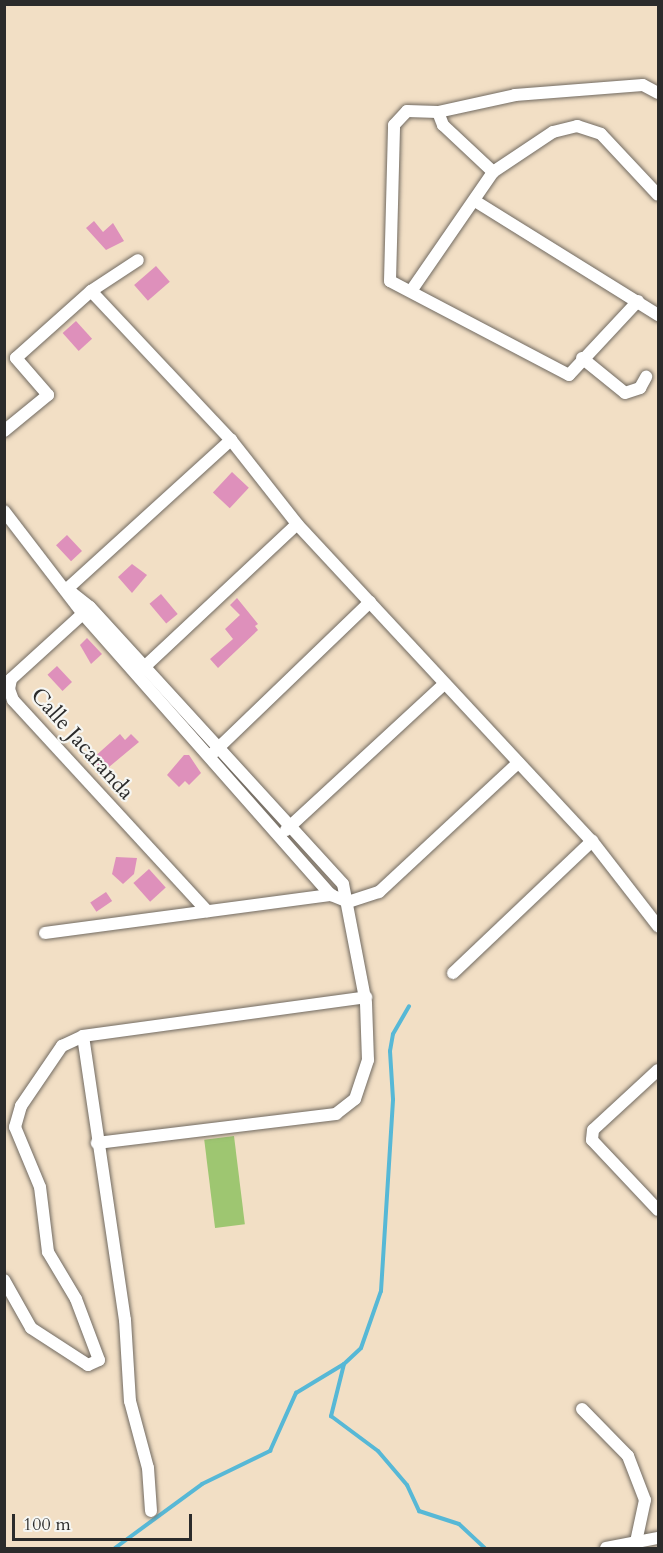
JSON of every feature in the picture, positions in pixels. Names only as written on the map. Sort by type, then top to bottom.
[{"type":"street","points":[[638,301],[582,358],[569,375],[390,280],[394,125],[408,111],[438,112],[515,95],[643,85],[658,93]]},
{"type":"street","points":[[438,112],[443,125],[493,172]]},
{"type":"street","points":[[411,291],[493,172],[553,132],[577,126],[601,134],[658,195]]},
{"type":"street","points":[[475,201],[658,315]]},
{"type":"street","points":[[4,431],[48,395],[16,358],[91,291],[116,271],[138,260]]},
{"type":"street","points":[[91,291],[231,440],[297,524],[592,841],[658,926]]},
{"type":"street","points":[[582,358],[625,393],[640,388],[646,377]]},
{"type":"street","points":[[67,589],[231,440]]},
{"type":"street","points":[[4,511],[67,589],[214,752],[280,836],[332,895],[348,902],[379,892],[518,764]]},
{"type":"street","points":[[141,671],[297,524]]},
{"type":"street","points":[[214,752],[370,602]]},
{"type":"street","name":"Calle Jacaranda","points":[[87,610],[11,679],[9,689],[13,700],[207,911]]},
{"type":"street","points":[[280,836],[444,684]]},
{"type":"street","points":[[97,1143],[173,1137],[342,1111],[356,1099],[368,1060],[366,998],[343,885],[290,825],[214,752]]},
{"type":"street","points":[[453,973],[592,841]]},
{"type":"street","points":[[45,933],[332,895]]},
{"type":"street","points":[[4,1280],[31,1328],[88,1365],[99,1360],[76,1299],[48,1252],[40,1187],[15,1127],[21,1106],[62,1046],[83,1036],[366,998]]},
{"type":"street","points":[[83,1036],[97,1143],[125,1320],[130,1401],[148,1468],[151,1511]]},
{"type":"street","points":[[658,1070],[593,1130],[592,1140],[658,1210]]},
{"type":"street","points":[[582,1408],[628,1456],[645,1500],[636,1542]]},
{"type":"street","points":[[606,1548],[658,1538]]},
{"type":"green space","points":[[234,1136],[245,1224],[215,1228],[204,1140]]},
{"type":"building","points":[[94,221],[103,232],[113,223],[124,241],[106,250],[86,228]]},
{"type":"building","points":[[156,266],[170,282],[148,301],[134,285]]},
{"type":"building","points":[[76,321],[92,339],[79,351],[63,333]]},
{"type":"building","points":[[232,472],[249,488],[230,508],[213,492]]},
{"type":"building","points":[[67,535],[82,551],[71,561],[56,545]]},
{"type":"building","points":[[132,564],[147,575],[132,593],[118,577]]},
{"type":"building","points":[[161,594],[178,614],[166,624],[150,604]]},
{"type":"building","points":[[237,598],[258,624],[255,626],[258,630],[218,668],[210,659],[233,639],[225,629],[240,615],[230,605]]},
{"type":"building","points":[[87,638],[102,654],[91,664],[80,645]]},
{"type":"building","points":[[57,666],[72,682],[62,691],[47,675]]},
{"type":"building","points":[[120,734],[125,740],[131,734],[139,742],[103,772],[92,759]]},
{"type":"building","points":[[184,755],[189,755],[201,773],[189,785],[185,781],[179,787],[167,775]]},
{"type":"building","points":[[116,857],[137,858],[134,874],[123,884],[112,874]]},
{"type":"building","points":[[149,869],[166,888],[150,902],[133,883]]},
{"type":"building","points":[[106,892],[112,901],[96,912],[90,903]]},
{"type":"waterway","points":[[115,1548],[202,1484],[270,1451],[296,1393],[344,1364],[361,1348],[381,1291],[393,1099],[390,1051],[393,1034],[409,1006]]},
{"type":"waterway","points":[[344,1364],[331,1416],[378,1451],[407,1485],[419,1511],[459,1524],[485,1548]]}]
